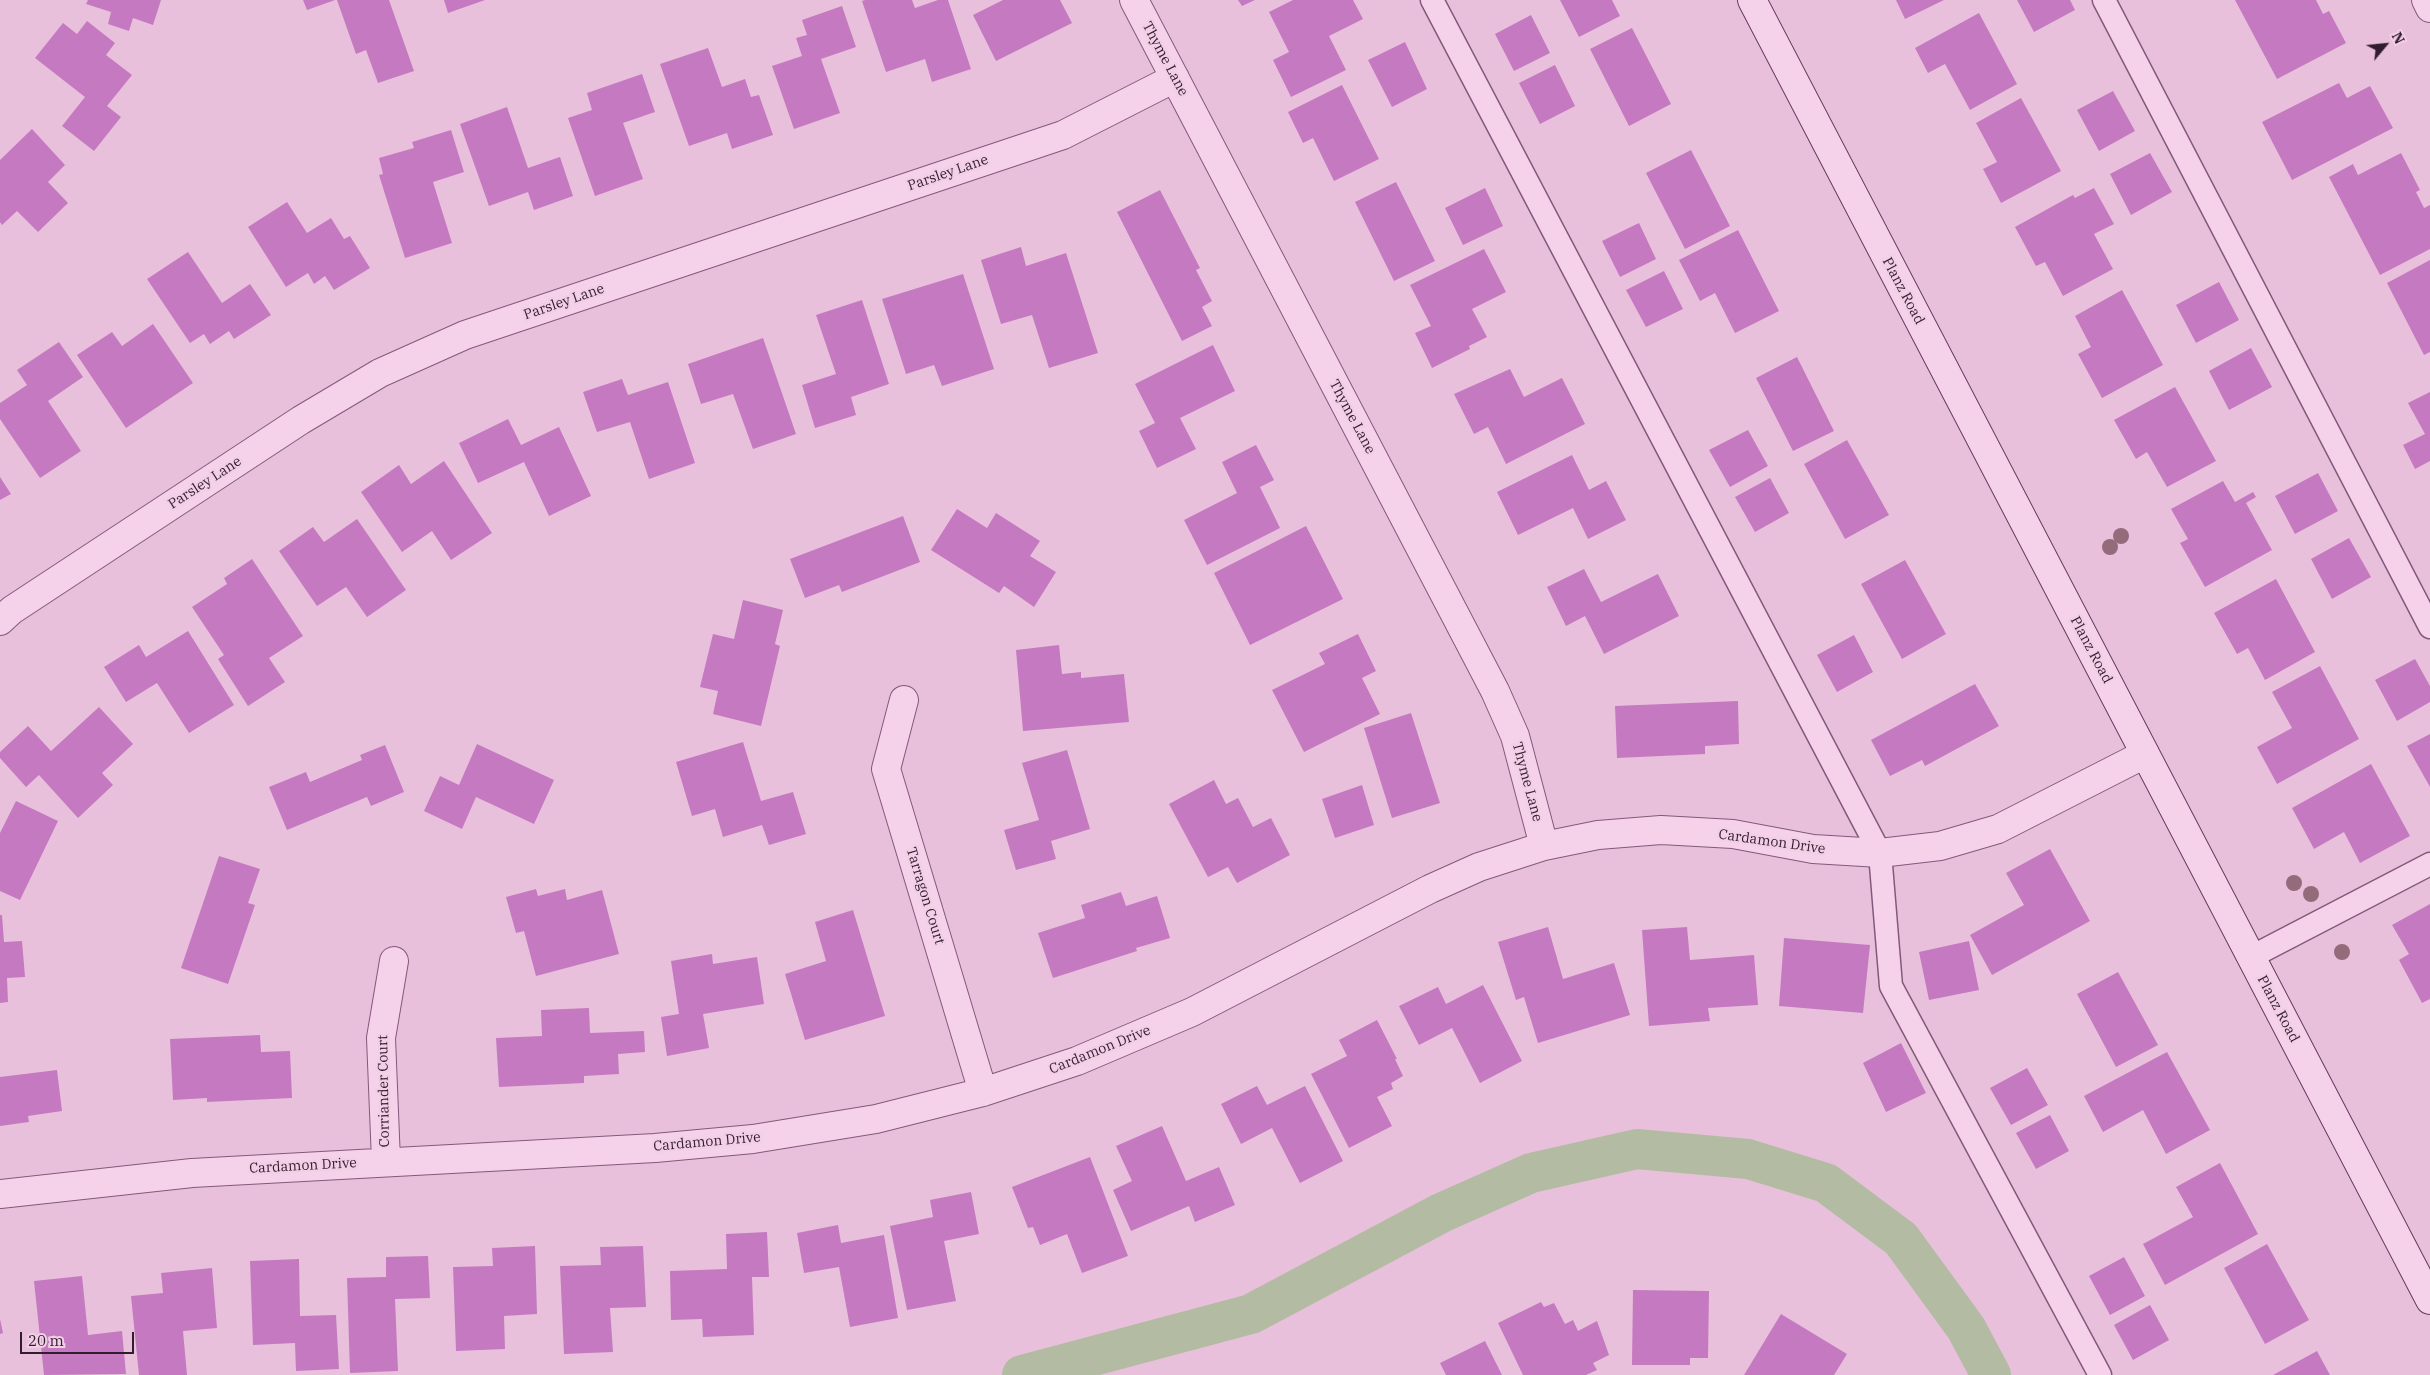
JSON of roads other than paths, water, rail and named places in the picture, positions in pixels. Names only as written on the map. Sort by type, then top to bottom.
[{"type":"street","name":"Thyme Lane","points":[[1134,0],[1495,691],[1515,736],[1544,846]]},
{"type":"street","name":"Planz Road","points":[[1752,0],[2430,1300]]},
{"type":"street","points":[[2426,0],[2430,8]]},
{"type":"street","name":"Parsley Lane","points":[[0,621],[12,610],[301,420],[380,373],[466,335],[1063,135],[1175,78]]},
{"type":"street","name":"Tarragon Court","points":[[904,700],[886,768],[983,1092]]},
{"type":"street","name":"Cardamon Drive","points":[[0,1194],[192,1173],[645,1148],[753,1139],[876,1119],[983,1092],[1078,1061],[1192,1012],[1430,889],[1479,866],[1544,846],[1598,835],[1661,830],[1733,834],[1813,849],[1880,853],[1940,846],[1998,829],[2145,754]]},
{"type":"street","name":"Corriander Court","points":[[386,1162],[381,1038],[394,961]]},
{"type":"lane","points":[[1432,0],[1880,853],[1892,986],[2100,1375]]},
{"type":"lane","points":[[2104,0],[2430,627]]},
{"type":"lane","points":[[2251,957],[2430,864]]},
{"type":"waterway","points":[[1022,1375],[1251,1314],[1441,1213],[1531,1173],[1637,1149],[1748,1159],[1826,1183],[1901,1239],[1966,1328],[1991,1375]]}]
